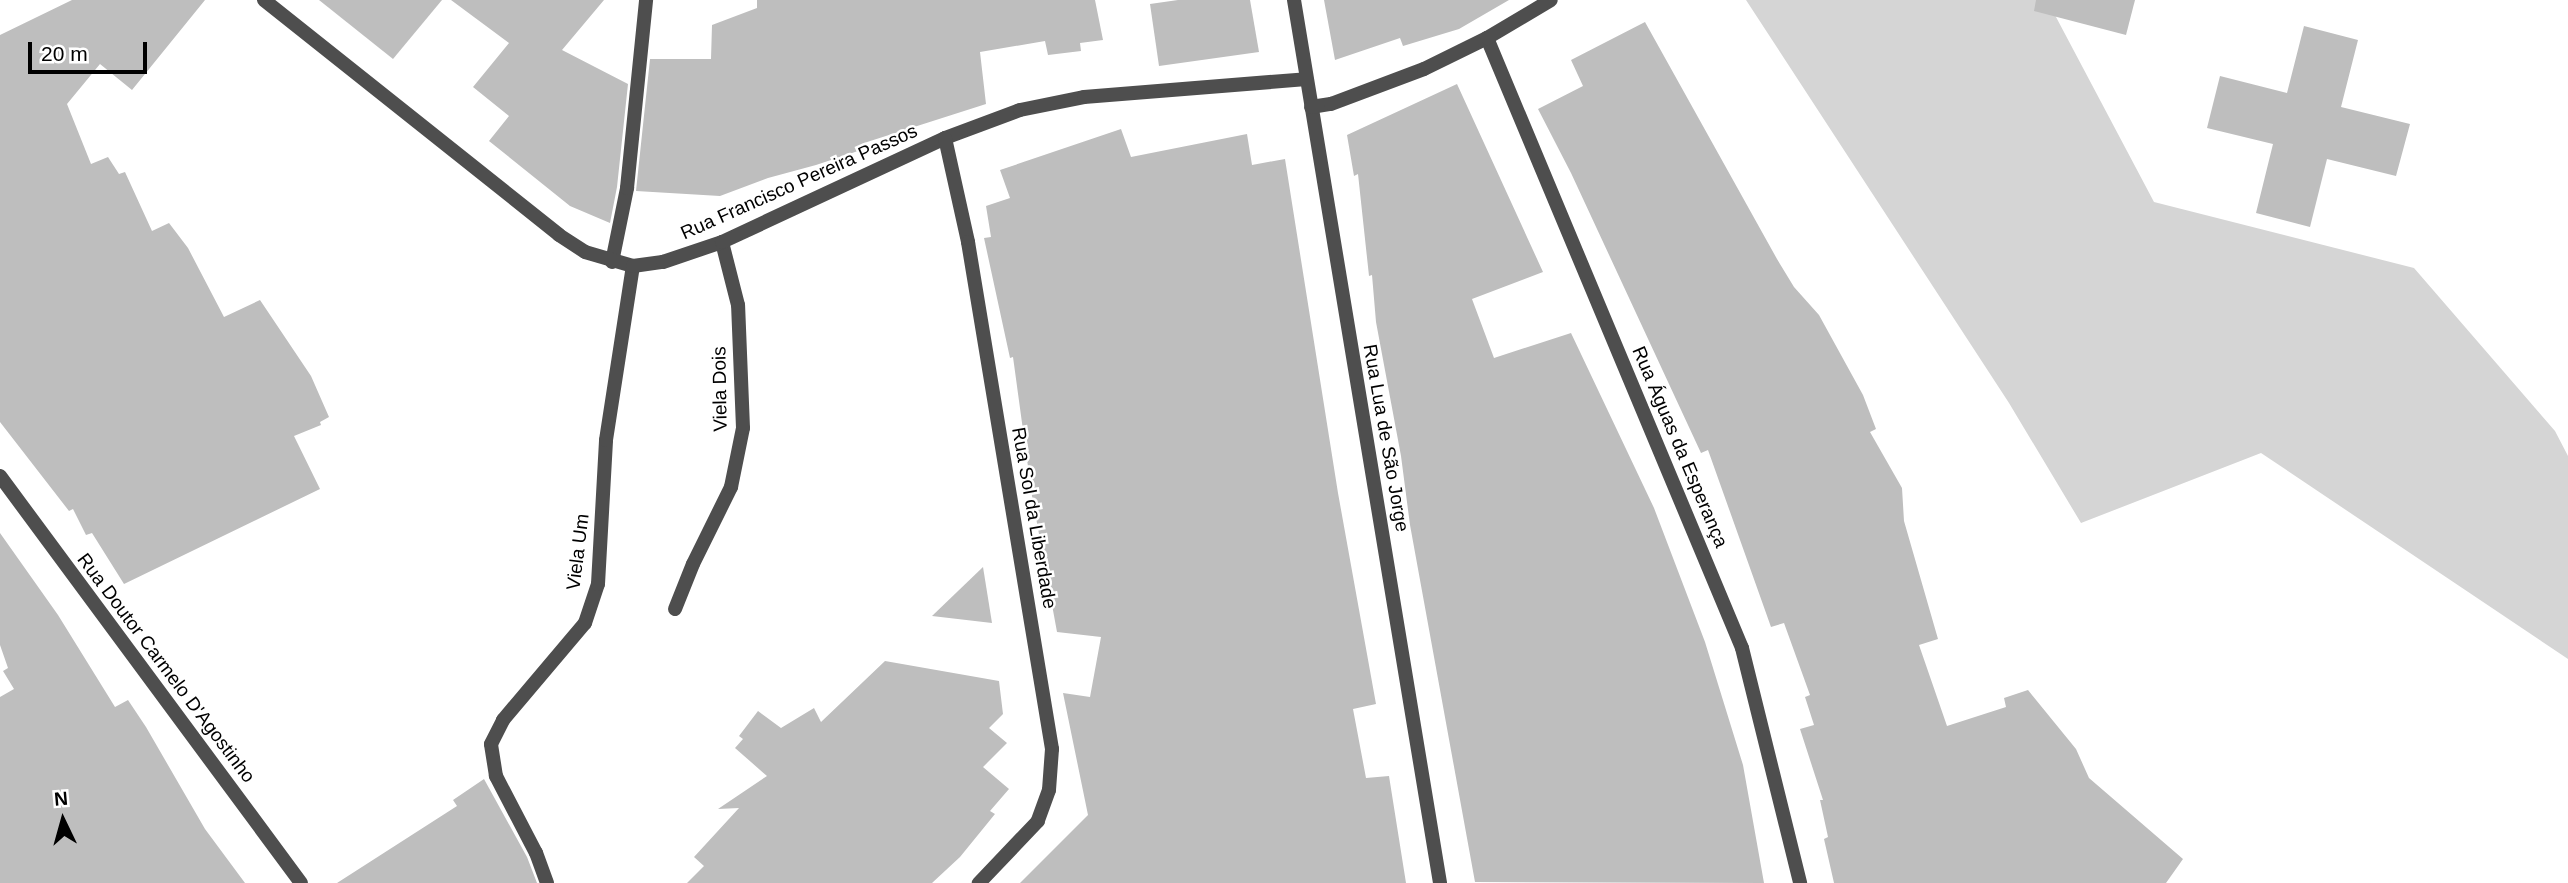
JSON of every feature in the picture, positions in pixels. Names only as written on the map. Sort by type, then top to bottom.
[{"type":"street","name":"Rua Francisco Pereira Passos","points":[[264,0],[559,235],[584,252],[633,266],[663,262],[722,242],[945,138],[1020,110],[1084,97],[1306,79]]},
{"type":"street","points":[[612,262],[628,176],[646,0]]},
{"type":"street","name":"Rua Lua de São Jorge","points":[[1294,0],[1440,883]]},
{"type":"street","points":[[1311,107],[1331,104],[1424,69],[1487,38],[1551,0]]},
{"type":"street","name":"Rua Águas da Esperança","points":[[1487,38],[1742,648],[1800,883]]},
{"type":"street","name":"Rua Sol da Liberdade","points":[[945,138],[970,256],[1052,749],[1049,790],[1038,821],[979,883]]},
{"type":"street","name":"Viela Dois","points":[[675,609],[693,564],[732,487],[743,428],[738,305],[722,242]]},
{"type":"street","name":"Viela Um","points":[[547,883],[537,853],[496,776],[491,744],[503,720],[585,623],[598,584],[606,440],[633,266]]},
{"type":"street","name":"Rua Doutor Carmelo D'Agostinho","points":[[0,476],[302,883]]},
{"type":"shaded area","points":[[1746,0],[2047,0],[2154,202],[2414,268],[2555,431],[2568,456],[2568,659],[2261,453],[2081,523],[2009,403]]},
{"type":"building","points":[[72,0],[205,0],[132,90],[100,64],[67,104],[91,164],[108,157],[119,174],[125,172],[152,231],[169,223],[188,248],[224,317],[260,300],[311,376],[329,417],[320,422],[321,425],[294,436],[320,489],[124,584],[92,533],[86,535],[73,509],[69,511],[0,422],[0,35]]},
{"type":"building","points":[[319,0],[442,0],[393,59]]},
{"type":"building","points":[[451,0],[604,0],[562,50],[628,84],[617,187],[610,223],[570,206],[489,141],[509,116],[473,87],[509,43]]},
{"type":"building","points":[[757,0],[1095,0],[1103,40],[1080,43],[1081,51],[1048,55],[1045,41],[980,52],[986,104],[864,143],[864,149],[816,165],[768,178],[720,196],[636,191],[650,59],[711,59],[712,25],[757,8]]},
{"type":"building","points":[[1178,0],[1250,0],[1259,52],[1159,66],[1150,4]]},
{"type":"building","points":[[1324,0],[1509,0],[1459,29],[1403,46],[1400,38],[1335,60]]},
{"type":"building","points":[[2036,0],[2135,0],[2126,35],[2034,11]]},
{"type":"building","points":[[1645,22],[1777,259],[1794,287],[1819,315],[1863,395],[1876,429],[1870,432],[1902,488],[1904,521],[1938,639],[1919,645],[1947,726],[2006,707],[2004,698],[2028,690],[2076,749],[2089,778],[2183,859],[2166,883],[1834,883],[1824,839],[1828,837],[1820,800],[1823,800],[1800,729],[1814,725],[1805,697],[1810,695],[1784,623],[1771,627],[1708,450],[1701,453],[1571,173],[1538,109],[1583,86],[1571,60]]},
{"type":"building","points":[[2304,26],[2358,40],[2341,107],[2410,124],[2396,176],[2327,159],[2310,227],[2256,213],[2273,144],[2207,128],[2220,76],[2287,93]]},
{"type":"building","points":[[1457,84],[1543,272],[1472,299],[1494,358],[1571,333],[1654,508],[1705,642],[1743,765],[1764,883],[1475,882],[1376,322],[1358,174],[1354,176],[1347,135]]},
{"type":"building","points":[[1121,129],[1131,157],[1247,134],[1252,165],[1285,159],[1338,493],[1376,704],[1353,709],[1366,778],[1389,776],[1406,883],[1020,883],[1088,815],[1063,693],[1090,697],[1101,637],[1057,632],[1032,496],[1013,357],[1010,358],[984,238],[991,237],[986,206],[1010,198],[1000,170]]},
{"type":"building","points":[[0,533],[58,615],[115,707],[128,700],[205,829],[245,883],[0,883],[0,697],[14,689],[3,671],[8,668],[0,645]]},
{"type":"building","points":[[983,567],[992,623],[932,616]]},
{"type":"building","points":[[885,661],[999,681],[1003,714],[989,728],[1007,743],[983,767],[1009,789],[990,811],[995,814],[960,857],[932,883],[687,883],[704,866],[694,857],[739,808],[718,809],[767,776],[735,748],[743,739],[739,736],[758,711],[781,728],[814,708],[821,722]]},
{"type":"building","points":[[484,779],[527,857],[537,883],[337,883],[457,806],[453,800]]}]
